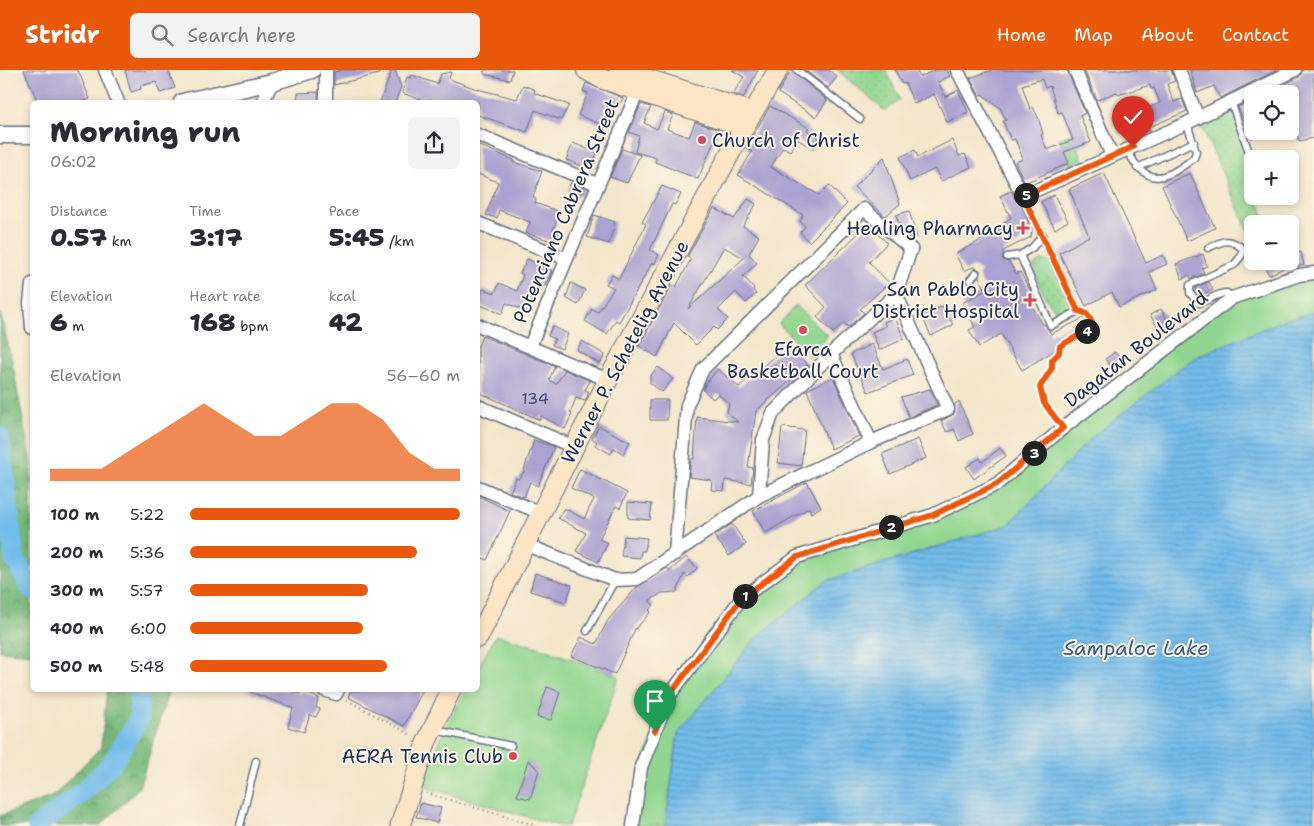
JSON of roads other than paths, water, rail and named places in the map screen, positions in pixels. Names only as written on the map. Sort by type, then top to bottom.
[{"type":"main road","points":[[586,70],[602,79],[643,80]]},
{"type":"main road","points":[[619,70],[749,120]]},
{"type":"main road","name":"Werner P. Schetelig Avenue","points":[[480,634],[608,380],[778,70]]},
{"type":"main road","points":[[400,826],[428,736],[450,692]]},
{"type":"street","points":[[106,70],[117,100]]},
{"type":"street","points":[[204,99],[312,70]]},
{"type":"street","points":[[326,70],[326,100]]},
{"type":"street","points":[[957,70],[1023,196],[1231,102],[1295,70]]},
{"type":"street","points":[[1075,70],[1112,156]]},
{"type":"street","points":[[1179,70],[1192,120]]},
{"type":"street","name":"Potenciano Cabrera Street","points":[[530,346],[596,184],[643,80]]},
{"type":"street","points":[[264,100],[272,82]]},
{"type":"street","points":[[0,135],[30,134]]},
{"type":"street","points":[[480,136],[596,184]]},
{"type":"street","points":[[675,554],[687,405],[703,369],[864,209],[911,249],[896,294],[773,413],[763,440],[759,496]]},
{"type":"street","points":[[480,224],[567,259]]},
{"type":"street","name":"Dagatan Boulevard","points":[[633,826],[641,767],[669,696],[741,599],[797,557],[933,515],[997,484],[1063,428],[1232,298],[1298,275],[1314,273]]},
{"type":"street","points":[[524,544],[614,580],[637,578],[759,496],[871,442],[948,409],[896,294]]},
{"type":"street","points":[[480,326],[608,380]]},
{"type":"street","points":[[832,354],[871,442]]},
{"type":"street","points":[[480,407],[574,447]]},
{"type":"street","points":[[480,489],[541,513]]},
{"type":"lane","points":[[797,70],[860,119]]},
{"type":"lane","points":[[1231,102],[1248,150]]},
{"type":"lane","points":[[1127,150],[1142,173],[1153,177],[1168,175],[1194,158],[1196,152],[1192,120]]},
{"type":"lane","points":[[1137,168],[1194,142]]},
{"type":"lane","points":[[1020,255],[1052,326],[1078,311],[1023,196]]},
{"type":"lane","points":[[1007,257],[1020,255],[1032,248],[1043,235]]},
{"type":"lane","points":[[1208,248],[1224,240],[1235,242],[1242,248],[1242,255],[1234,266],[1190,285],[1190,293],[1198,303],[1204,302],[1217,293],[1227,293],[1232,298]]},
{"type":"lane","points":[[974,289],[970,280],[976,273]]},
{"type":"lane","points":[[587,631],[614,580]]},
{"type":"lane","points":[[428,736],[511,746]]},
{"type":"lane","points":[[240,826],[256,761]]},
{"type":"water","name":"Sampaloc Lake","points":[[1314,312],[1314,826],[665,826],[678,734],[756,638],[826,581],[1008,525],[1093,436],[1195,357],[1284,320]]},
{"type":"waterway","points":[[0,437],[14,558],[30,586]]},
{"type":"waterway","points":[[37,826],[82,793],[112,763],[139,719],[139,692]]},
{"type":"place","name":"Church of Christ","points":[[702,140]]},
{"type":"place","name":"Healing Pharmacy","points":[[1023,228]]},
{"type":"place","name":"San Pablo City District Hospital","points":[[1030,300]]},
{"type":"place","name":"Efarca Basketball Court","points":[[803,330]]},
{"type":"place","name":"AERA Tennis Club","points":[[513,756]]}]
